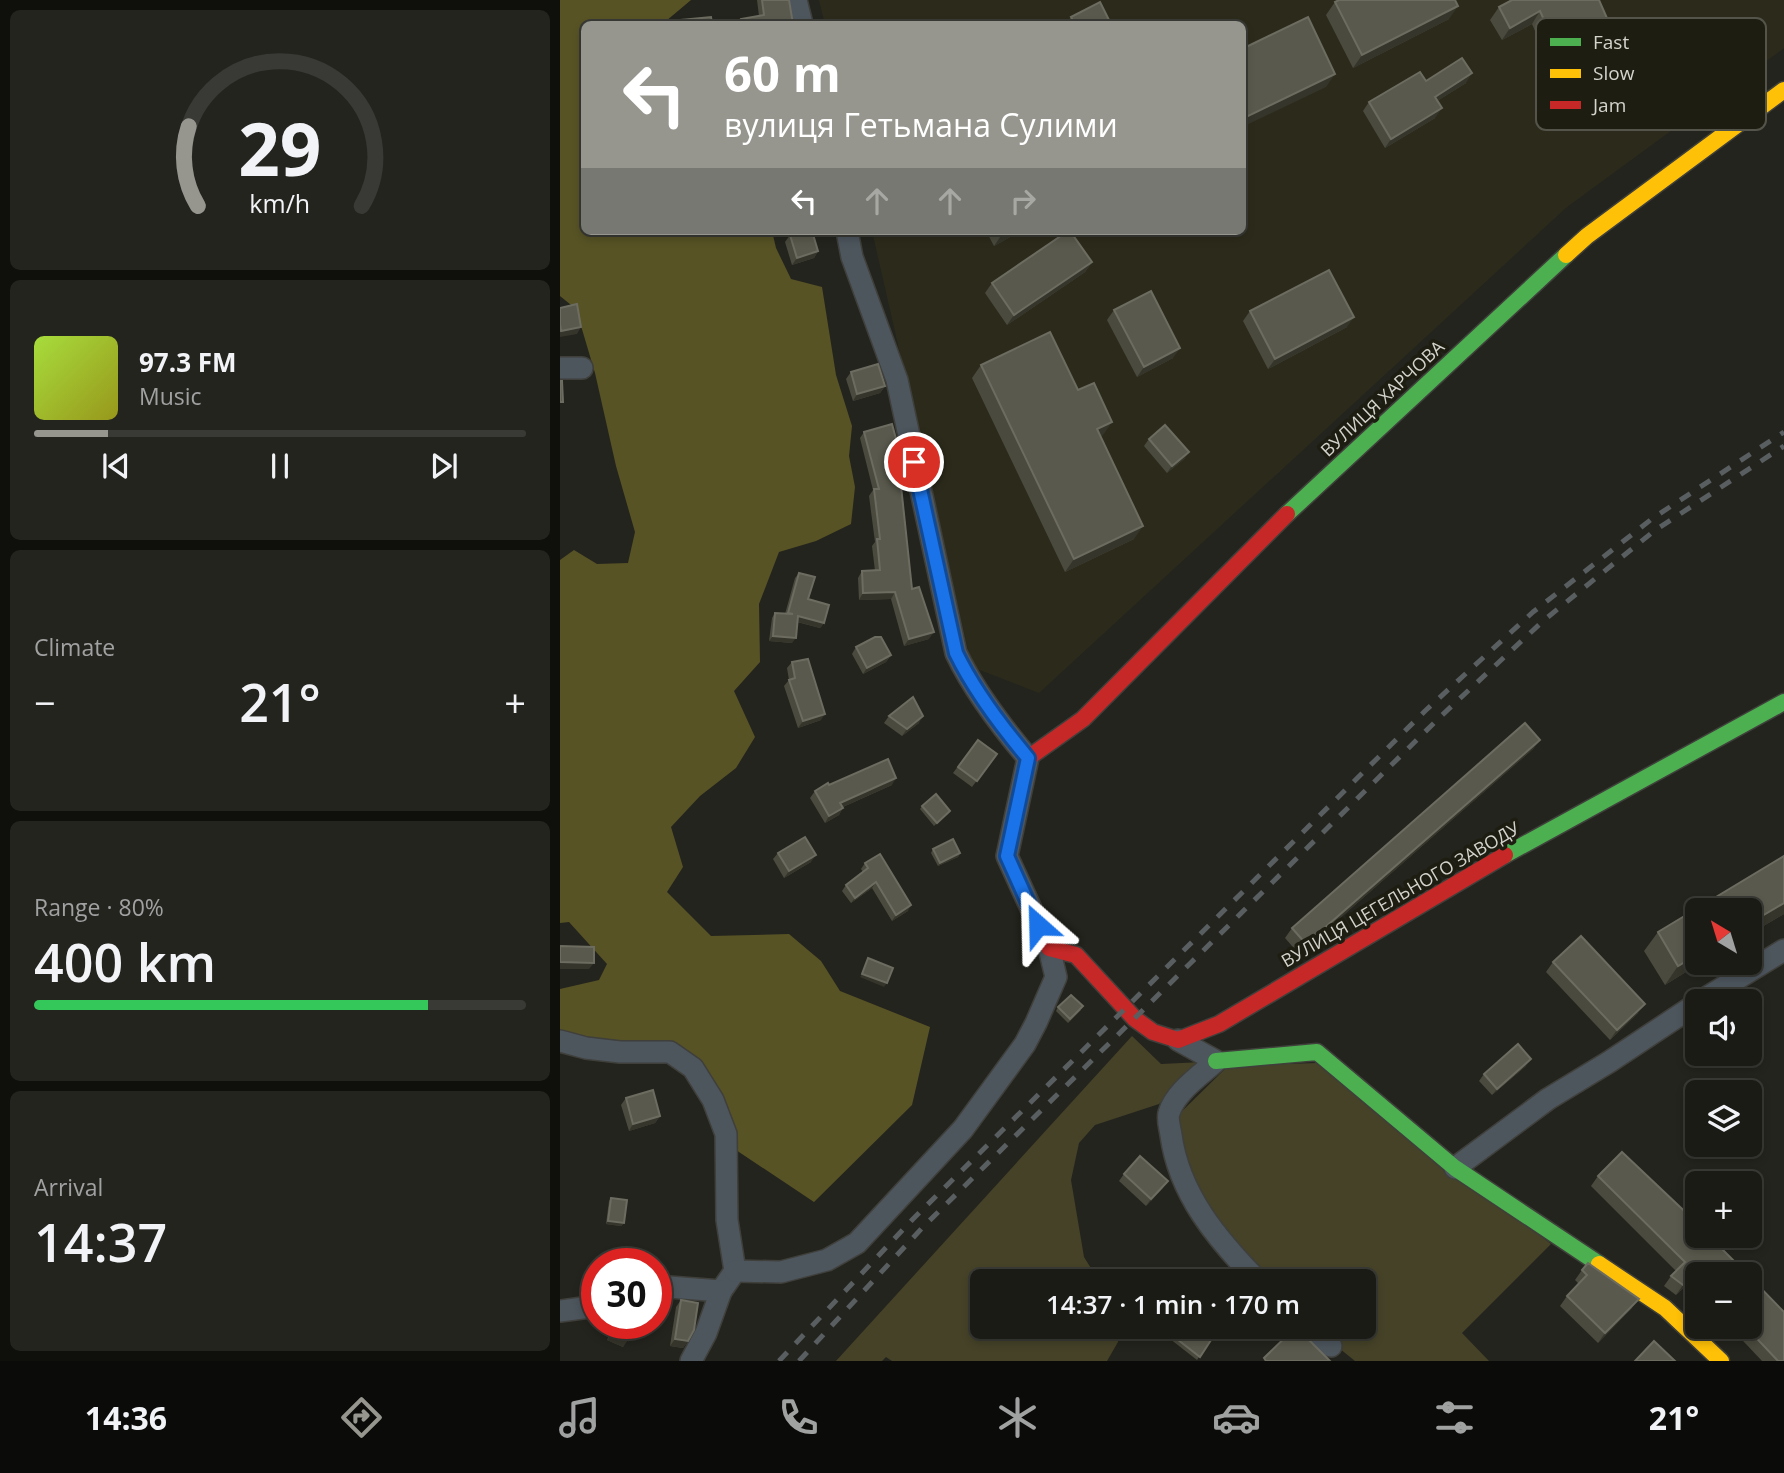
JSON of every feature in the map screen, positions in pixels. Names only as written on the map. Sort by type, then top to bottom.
[{"type":"street","points":[[796,0],[801,21]]},
{"type":"street","name":"ВУЛИЦЯ ХАРЧОВА","points":[[1766,103],[1784,90]]},
{"type":"street","name":"ВУЛИЦЯ ХАРЧОВА","points":[[1028,758],[1083,719],[1318,482],[1587,236],[1730,130]]},
{"type":"street","points":[[735,1271],[781,1272],[827,1260],[857,1243],[962,1129],[1025,1044],[1044,1009],[1056,977],[1049,948],[1007,856],[1028,758],[1008,734],[965,671],[956,653],[897,380],[852,257],[848,235]]},
{"type":"street","points":[[560,368],[582,368]]},
{"type":"street","name":"ВУЛИЦЯ ЦЕГЕЛЬНОГО ЗАВОДУ","points":[[1178,1040],[1219,1024],[1542,833],[1784,702]]},
{"type":"street","points":[[1049,948],[1076,955],[1135,1019],[1153,1032],[1178,1040],[1216,1061],[1318,1052],[1455,1168],[1665,1308],[1721,1361]]},
{"type":"street","points":[[1720,989],[1784,950]]},
{"type":"street","points":[[1455,1168],[1548,1099],[1685,1011]]},
{"type":"street","points":[[560,1041],[586,1048],[620,1052],[670,1052],[693,1068],[713,1100],[726,1134],[727,1220],[735,1271],[721,1291],[706,1333],[691,1361]]},
{"type":"street","points":[[1216,1061],[1179,1096],[1168,1114],[1174,1155],[1191,1200],[1226,1249],[1246,1269]]},
{"type":"street","points":[[672,1285],[721,1291]]},
{"type":"street","points":[[560,1311],[581,1308]]},
{"type":"street","points":[[1318,1339],[1331,1346]]},
{"type":"shaded area","points":[[560,0],[691,0],[666,21],[581,21],[581,235],[773,235],[776,248],[791,279],[822,287],[836,375],[852,426],[849,456],[855,487],[851,524],[816,541],[779,552],[759,604],[760,662],[734,691],[755,737],[736,768],[700,796],[671,827],[683,867],[667,892],[711,936],[789,934],[821,961],[840,991],[930,1027],[912,1105],[814,1202],[733,1148],[697,1064],[560,1032],[560,989],[599,980],[607,964],[569,922],[560,923],[560,560],[574,550],[597,564],[628,563],[635,532],[576,309],[560,296]]},
{"type":"shaded area","points":[[819,0],[1784,0],[1784,48],[1766,61],[1766,18],[1536,18],[1536,130],[1672,130],[1567,207],[1039,693],[972,667],[873,235],[1246,235],[1246,21],[824,21]]},
{"type":"shaded area","points":[[1132,1036],[1161,1064],[1203,1062],[1159,1104],[1095,1125],[1079,1143],[1071,1180],[1084,1257],[1092,1269],[970,1269],[970,1339],[1118,1339],[1107,1361],[892,1361],[886,1357],[882,1361],[836,1361]]},
{"type":"shaded area","points":[[1317,1063],[1551,1244],[1462,1333],[1489,1361],[1355,1361],[1328,1339],[1376,1339],[1376,1269],[1257,1269],[1198,1196],[1182,1155],[1176,1117],[1228,1066]]},
{"type":"building","points":[[762,0],[789,0],[792,21],[741,21],[764,15]]},
{"type":"building","points":[[1455,0],[1458,6],[1362,55],[1335,2]]},
{"type":"building","points":[[1512,0],[1599,0],[1607,18],[1543,18],[1540,11],[1510,28],[1499,7]]},
{"type":"building","points":[[1100,2],[1110,21],[1073,21],[1071,17]]},
{"type":"building","points":[[711,17],[712,21],[681,21]]},
{"type":"building","points":[[1308,17],[1335,74],[1246,117],[1246,47]]},
{"type":"building","points":[[1462,58],[1472,73],[1435,97],[1442,108],[1391,139],[1369,102],[1420,72],[1426,81]]},
{"type":"building","points":[[790,235],[813,235],[818,251],[797,258]]},
{"type":"building","points":[[1062,235],[1073,235],[1092,262],[1014,315],[992,283]]},
{"type":"building","points":[[1329,270],[1354,317],[1275,359],[1250,311]]},
{"type":"building","points":[[1151,291],[1180,348],[1144,367],[1114,310]]},
{"type":"building","points":[[577,304],[581,327],[561,331],[560,308]]},
{"type":"building","points":[[1050,332],[1078,390],[1094,383],[1112,422],[1097,429],[1143,526],[1074,559],[981,365]]},
{"type":"building","points":[[878,364],[885,386],[857,394],[851,372]]},
{"type":"building","points":[[562,381],[563,402],[560,402]]},
{"type":"building","points":[[892,424],[901,457],[898,458],[912,589],[919,587],[934,632],[909,639],[895,592],[863,593],[862,571],[880,570],[877,539],[880,539],[874,489],[879,489],[864,432]]},
{"type":"building","points":[[1165,425],[1189,452],[1172,466],[1149,439]]},
{"type":"building","points":[[799,573],[815,577],[808,599],[829,605],[824,623],[798,616],[796,638],[773,636],[775,613],[793,614],[788,613]]},
{"type":"building","points":[[875,637],[881,637],[891,655],[867,668],[856,647]]},
{"type":"building","points":[[808,659],[825,714],[803,721],[789,680],[795,678],[792,662]]},
{"type":"building","points":[[913,697],[923,716],[907,729],[889,716]]},
{"type":"building","points":[[1525,723],[1540,740],[1306,944],[1292,928]]},
{"type":"building","points":[[978,740],[997,754],[977,781],[958,767]]},
{"type":"building","points":[[888,759],[896,778],[840,803],[843,808],[829,816],[815,791],[828,783],[829,785]]},
{"type":"building","points":[[936,794],[950,811],[937,823],[922,806]]},
{"type":"building","points":[[805,837],[816,855],[789,871],[778,853]]},
{"type":"building","points":[[953,839],[960,853],[940,863],[933,849]]},
{"type":"building","points":[[880,854],[911,905],[896,915],[876,882],[855,898],[846,885],[868,868],[865,863]]},
{"type":"building","points":[[1784,856],[1784,903],[1762,916],[1762,898],[1714,898]]},
{"type":"building","points":[[1685,916],[1685,962],[1678,966],[1658,932]]},
{"type":"building","points":[[1581,936],[1645,1004],[1617,1030],[1553,962]]},
{"type":"building","points":[[560,946],[594,947],[594,963],[560,962]]},
{"type":"building","points":[[868,958],[893,968],[887,983],[862,974]]},
{"type":"building","points":[[1071,995],[1083,1006],[1070,1019],[1058,1007]]},
{"type":"building","points":[[1518,1044],[1531,1059],[1497,1089],[1484,1074]]},
{"type":"building","points":[[653,1090],[660,1116],[633,1124],[626,1098]]},
{"type":"building","points":[[1622,1152],[1685,1212],[1685,1248],[1721,1248],[1735,1262],[1685,1262],[1598,1176]]},
{"type":"building","points":[[1140,1156],[1168,1181],[1151,1199],[1124,1174]]},
{"type":"building","points":[[611,1198],[627,1200],[624,1223],[608,1221]]},
{"type":"building","points":[[1685,1262],[1685,1283],[1683,1285],[1671,1276]]},
{"type":"building","points":[[1588,1263],[1639,1299],[1605,1333],[1567,1296],[1587,1275],[1582,1270]]},
{"type":"building","points":[[1762,1289],[1784,1312],[1784,1361],[1778,1361],[1757,1339],[1762,1339]]},
{"type":"building","points":[[681,1300],[698,1303],[694,1330],[688,1341],[675,1339]]},
{"type":"building","points":[[1177,1339],[1212,1339],[1200,1357]]},
{"type":"building","points":[[1284,1339],[1308,1339],[1330,1361],[1266,1361],[1264,1358]]},
{"type":"building","points":[[1654,1341],[1675,1361],[1635,1361]]},
{"type":"railway","points":[[779,1361],[913,1219],[1425,711],[1533,612],[1653,518],[1784,432]]},
{"type":"railway","points":[[799,1361],[923,1227],[1440,717],[1543,621],[1654,531],[1784,446]]},
{"type":"traffic: fast","points":[[1287,514],[1566,255]]},
{"type":"traffic: fast","points":[[1505,855],[1784,702]]},
{"type":"traffic: fast","points":[[1216,1061],[1317,1052],[1455,1168],[1599,1264]]},
{"type":"traffic: slow","points":[[1766,103],[1784,90]]},
{"type":"traffic: slow","points":[[1566,255],[1587,236],[1730,130]]},
{"type":"traffic: slow","points":[[1599,1264],[1665,1308],[1721,1361]]},
{"type":"traffic: jam","points":[[1028,758],[1083,719],[1287,514]]},
{"type":"traffic: jam","points":[[1049,948],[1076,955],[1135,1019],[1153,1032],[1178,1040],[1219,1024],[1505,855]]},
{"type":"route","points":[[914,462],[956,653],[965,671],[1008,734],[1028,758],[1007,856],[1038,925]]}]
